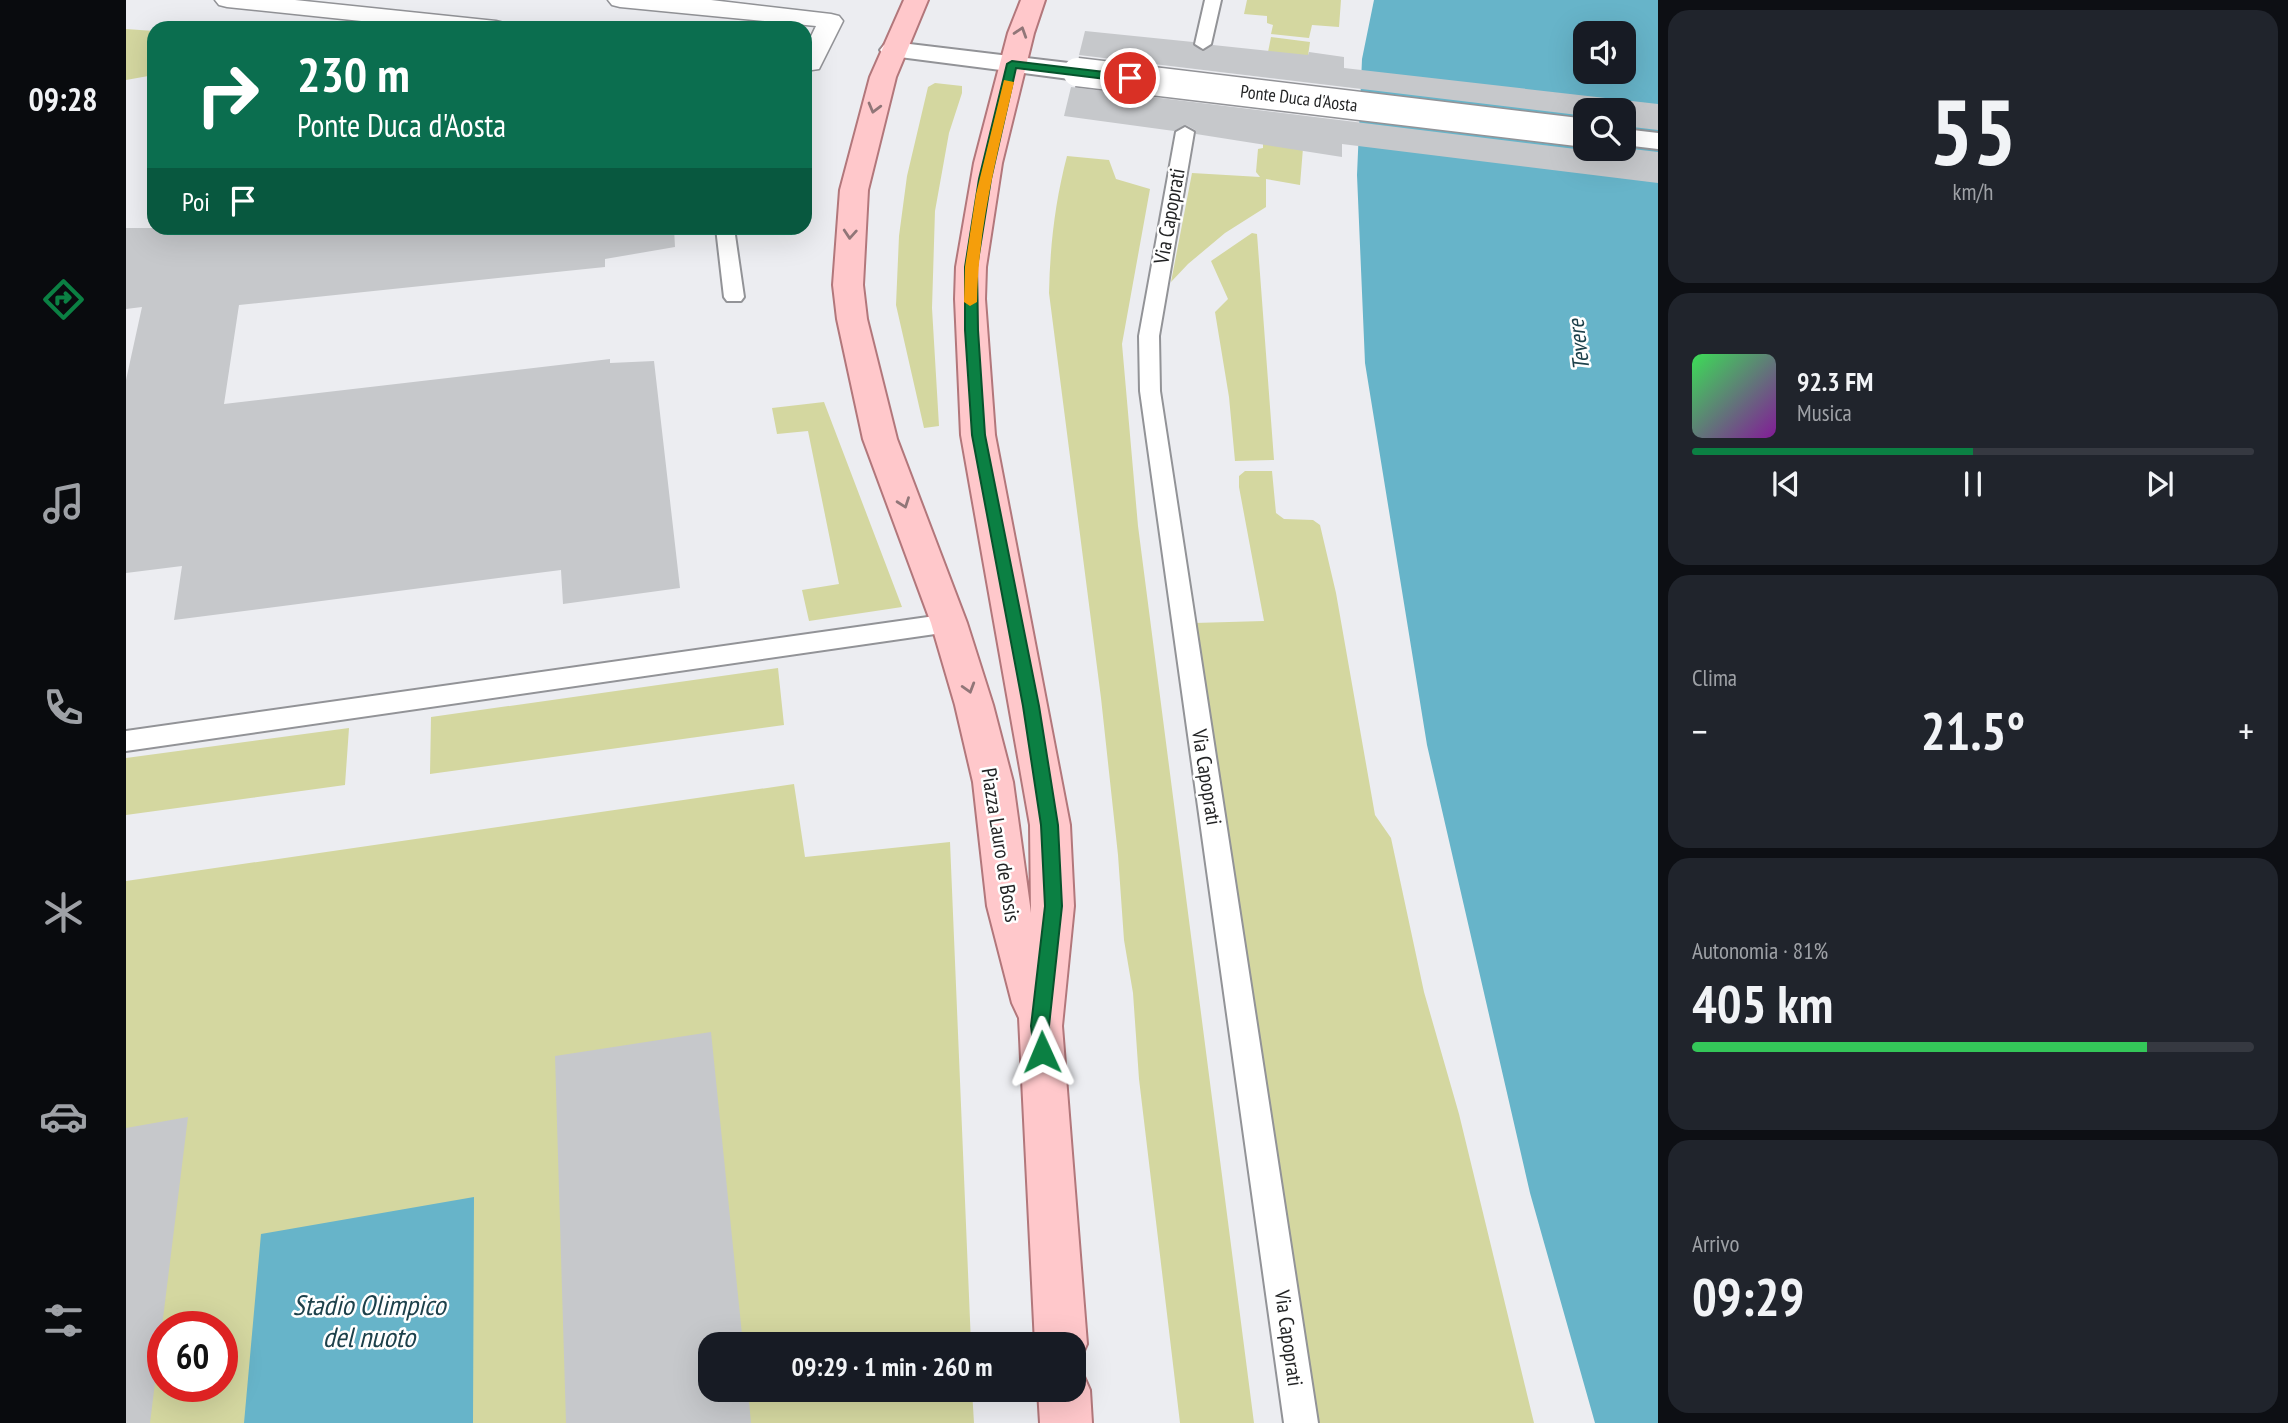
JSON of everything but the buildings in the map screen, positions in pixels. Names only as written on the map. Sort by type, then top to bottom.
[{"type":"main road","name":"Piazza Lauro de Bosis","points":[[916,0],[893,50],[874,106],[854,190],[848,285],[858,350],[880,439],[949,623],[974,705],[993,782],[1008,906],[1040,1026]]},
{"type":"main road","name":"Piazza Lauro de Bosis","points":[[1033,0],[1012,64],[982,194],[971,267],[970,299],[978,435],[1032,714],[1050,825],[1053,906],[1040,1026]]},
{"type":"main road","points":[[1040,1026],[1060,1332]]},
{"type":"main road","points":[[1065,1402],[1066,1423]]},
{"type":"street","points":[[227,0],[428,21]]},
{"type":"street","points":[[630,1],[713,3],[841,22],[856,14]]},
{"type":"street","points":[[703,21],[713,3]]},
{"type":"street","points":[[812,60],[831,21]]},
{"type":"street","points":[[893,50],[1012,64]]},
{"type":"street","name":"Ponte Duca d'Aosta","points":[[1012,64],[1573,131]]},
{"type":"street","points":[[1636,138],[1658,141]]},
{"type":"lane","points":[[1203,44],[1213,0]]},
{"type":"lane","name":"Via Capoprati","points":[[1185,132],[1149,336],[1150,391],[1301,1423]]},
{"type":"lane","points":[[726,235],[734,297]]},
{"type":"lane","points":[[126,741],[949,623]]},
{"type":"green space","points":[[1247,0],[1341,0],[1339,27],[1312,25],[1309,38],[1271,34],[1273,25],[1267,23],[1267,16],[1244,14]]},
{"type":"green space","points":[[126,29],[147,30],[147,76],[126,80]]},
{"type":"green space","points":[[1271,37],[1310,42],[1308,56],[1268,52]]},
{"type":"green space","points":[[935,83],[962,86],[962,93],[949,133],[935,211],[932,308],[939,426],[924,428],[896,305],[899,236],[907,176],[928,87]]},
{"type":"green space","points":[[1263,143],[1303,148],[1300,185],[1266,179],[1266,207],[1225,233],[1171,282],[1192,173],[1260,177],[1256,172],[1258,149],[1263,148]]},
{"type":"green space","points":[[1067,156],[1109,160],[1116,179],[1150,189],[1122,344],[1138,526],[1254,1423],[1180,1423],[1139,1079],[1133,993],[1124,940],[1101,698],[1049,293],[1054,224]]},
{"type":"green space","points":[[1252,233],[1257,234],[1274,460],[1235,461],[1229,397],[1215,312],[1228,299],[1211,261]]},
{"type":"green space","points":[[824,402],[902,607],[809,621],[802,590],[839,584],[808,431],[777,434],[772,408]]},
{"type":"green space","points":[[1245,471],[1272,471],[1276,513],[1284,519],[1313,520],[1320,525],[1336,593],[1375,815],[1391,838],[1424,992],[1459,1114],[1534,1423],[1313,1423],[1194,623],[1264,621],[1239,487],[1239,476]]},
{"type":"green space","points":[[778,668],[784,725],[430,774],[431,717]]},
{"type":"green space","points":[[349,728],[345,785],[126,815],[126,758]]},
{"type":"green space","points":[[794,784],[805,857],[950,842],[970,1332],[698,1332],[698,1402],[973,1402],[974,1423],[126,1423],[126,881]]},
{"type":"water","name":"Tevere","points":[[1374,0],[1658,0],[1658,1423],[1595,1423],[1530,1193],[1427,745],[1365,363],[1357,175],[1362,59]]},
{"type":"water","name":"Stadio Olimpico del nuoto","points":[[474,1197],[473,1423],[244,1423],[261,1234]]},
{"type":"slow traffic","points":[[970,302],[971,267],[982,194],[1008,82]]},
{"type":"route","points":[[1042,1052],[1040,1026],[1053,906],[1050,825],[1031,706],[978,435],[970,299],[971,267],[988,163],[1012,64],[1130,78]]}]
